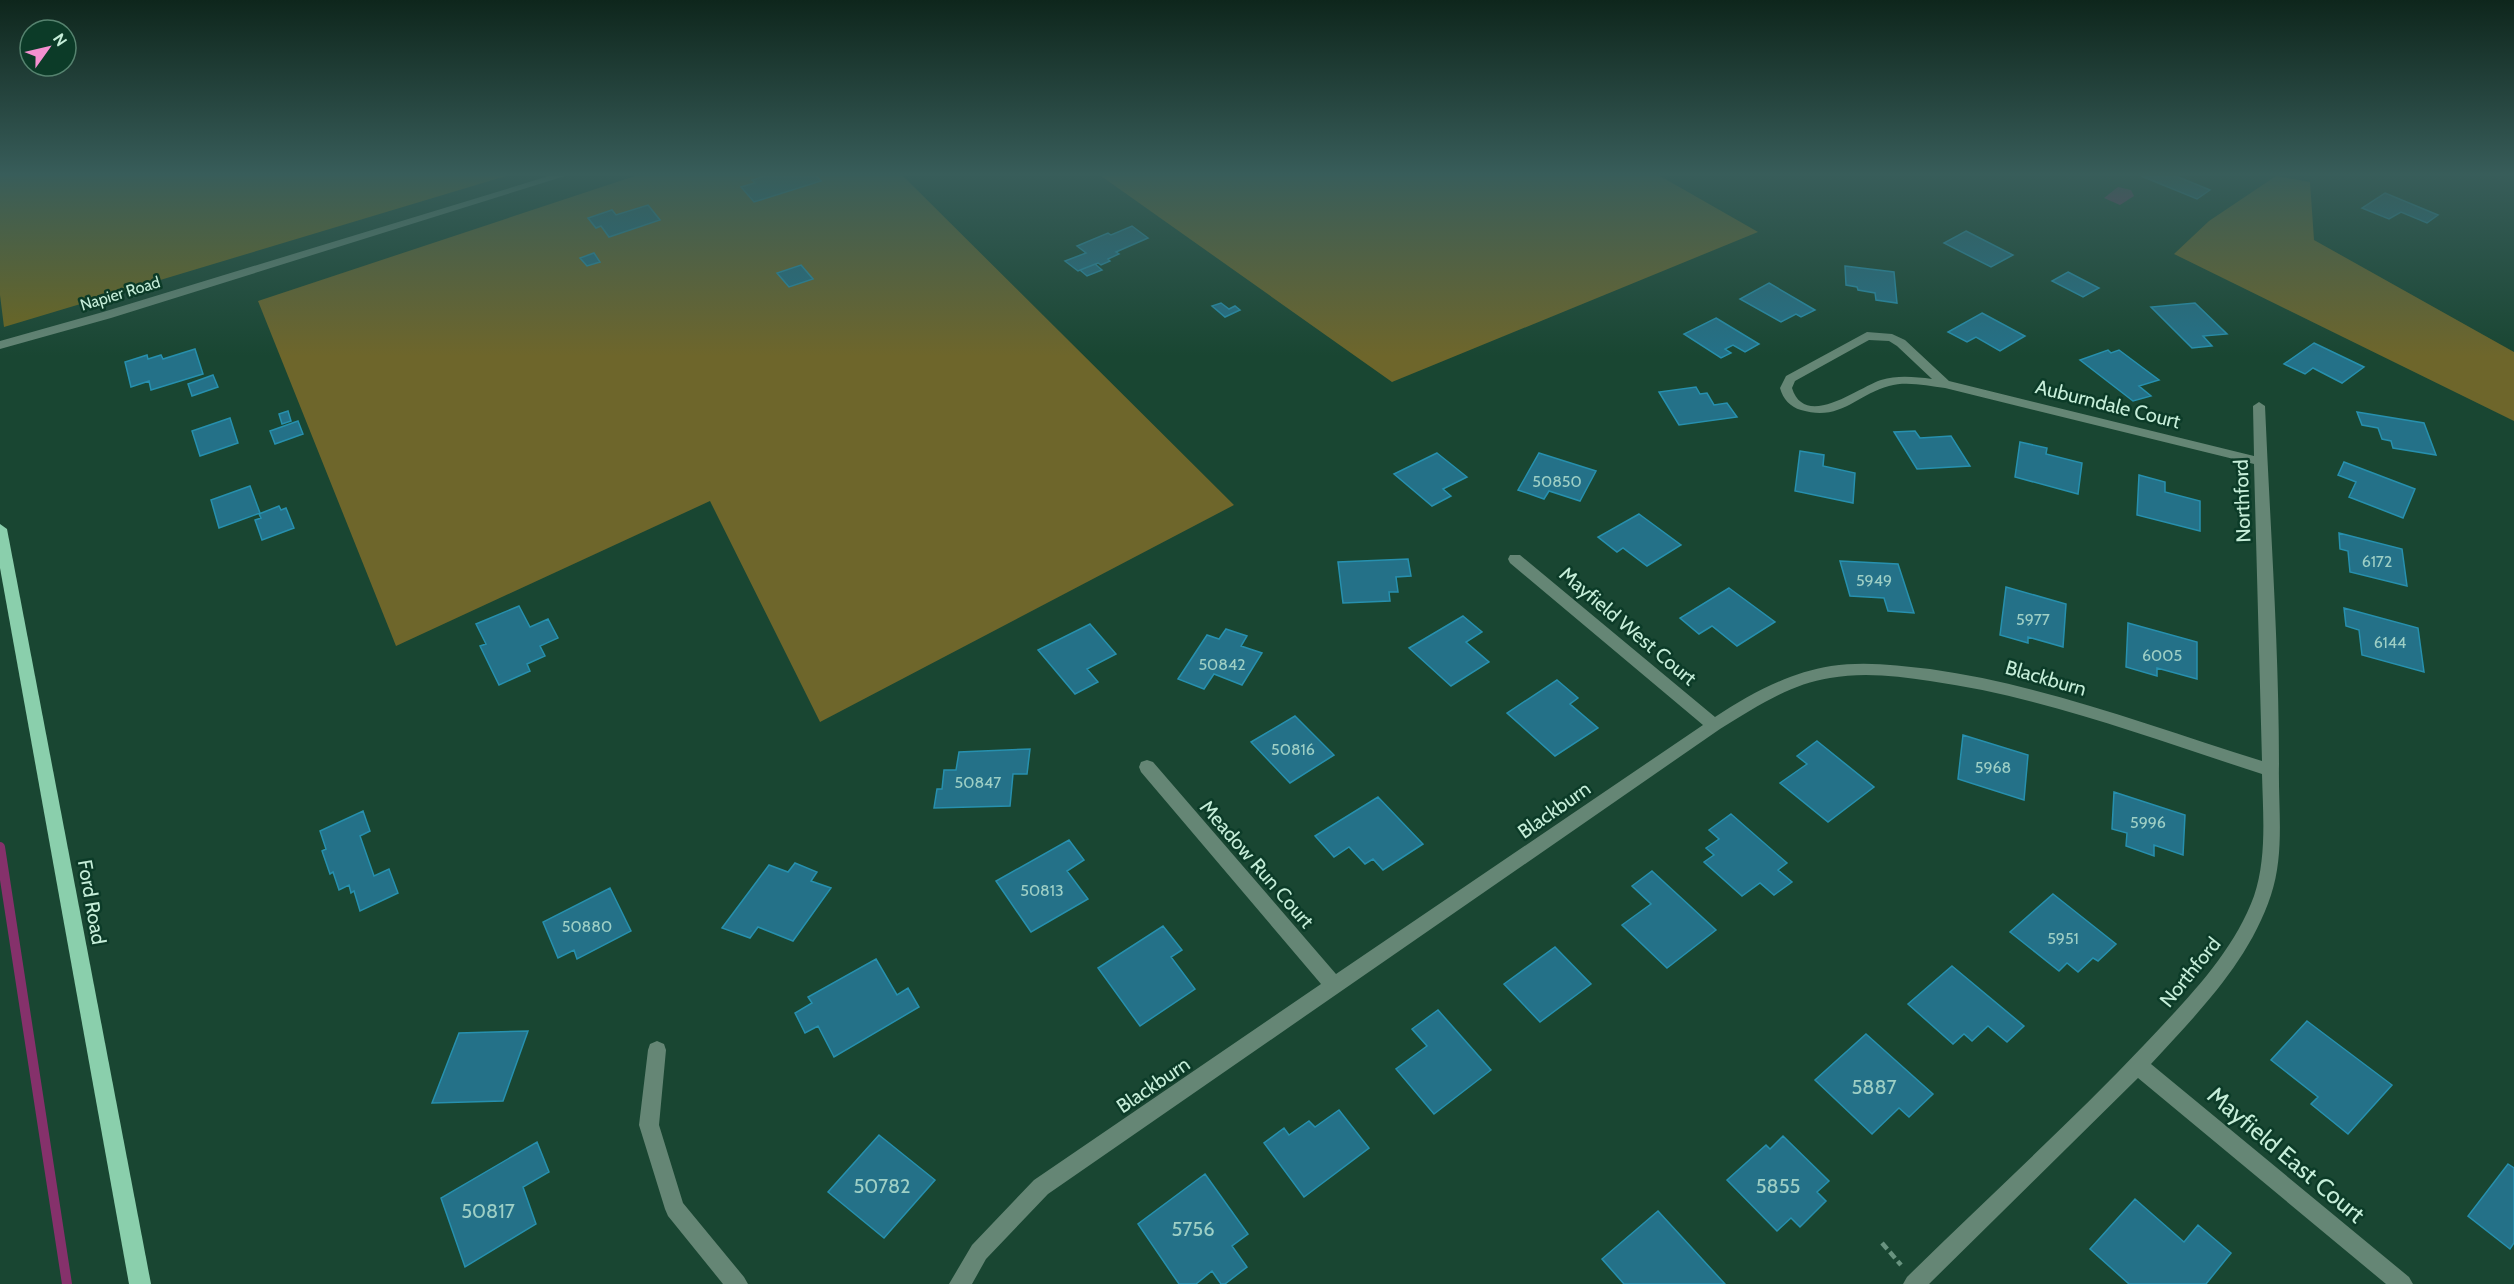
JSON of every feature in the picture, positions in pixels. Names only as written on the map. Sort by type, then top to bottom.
[{"type":"main road","name":"Ford Road","points":[[0,529],[140,1284]]},
{"type":"street","name":"Napier Road","points":[[0,345],[108,315],[365,236]]},
{"type":"street","name":"Auburndale Court","points":[[1945,384],[1901,343],[1892,338],[1867,336],[1790,379],[1786,388],[1792,401],[1800,406],[1822,411],[1833,410],[1883,384],[1896,381],[1945,384],[2262,462]]},
{"type":"street","name":"Northford","points":[[1914,1284],[2138,1066],[2228,965],[2255,915],[2263,893],[2272,841],[2271,746],[2259,406]]},
{"type":"street","name":"Mayfield West Court","points":[[1515,560],[1714,725]]},
{"type":"street","name":"Blackburn","points":[[960,1284],[980,1252],[1041,1187],[1714,725],[1752,701],[1796,681],[1829,673],[1887,669],[1978,681],[2022,691],[2270,770]]},
{"type":"street","name":"Meadow Run Court","points":[[1147,767],[1335,987]]},
{"type":"street","points":[[657,1050],[649,1125],[675,1209],[738,1284]]},
{"type":"street","name":"Mayfield East Court","points":[[2138,1066],[2402,1284]]},
{"type":"shaded area","points":[[0,236],[307,236],[4,327],[0,295]]},
{"type":"shaded area","points":[[454,236],[963,236],[1234,505],[820,722],[710,501],[396,646],[258,301]]},
{"type":"shaded area","points":[[1186,236],[1748,236],[1392,382]]},
{"type":"shaded area","points":[[2193,236],[2314,236],[2314,240],[2514,352],[2514,421],[2174,254]]},
{"type":"building","points":[[1101,236],[1145,236],[1148,238],[1116,252],[1119,254],[1108,259],[1110,261],[1078,271],[1065,261],[1086,253],[1077,246]]},
{"type":"building","points":[[1957,236],[1976,236],[2013,255],[1991,267],[1944,243]]},
{"type":"building","points":[[594,253],[600,262],[587,266],[580,258]]},
{"type":"building","points":[[1095,264],[1102,270],[1087,276],[1080,270]]},
{"type":"building","points":[[801,265],[813,279],[789,287],[777,273]]},
{"type":"building","points":[[1845,266],[1894,272],[1897,303],[1876,300],[1875,293],[1846,285]]},
{"type":"building","points":[[2068,272],[2099,288],[2083,297],[2052,281]]},
{"type":"building","points":[[1769,283],[1815,310],[1801,317],[1796,314],[1781,322],[1740,299]]},
{"type":"building","points":[[1221,303],[1229,309],[1235,306],[1240,310],[1225,317],[1212,306]]},
{"type":"building","points":[[2195,303],[2227,334],[2203,336],[2212,346],[2192,348],[2151,307]]},
{"type":"building","points":[[1982,313],[2025,336],[2000,351],[1976,337],[1967,342],[1948,332]]},
{"type":"building","points":[[1716,318],[1759,344],[1745,352],[1733,345],[1725,349],[1731,353],[1721,358],[1684,334]]},
{"type":"building","points":[[2314,343],[2364,367],[2342,383],[2313,368],[2305,374],[2284,364]]},
{"type":"building","points":[[195,349],[203,374],[151,390],[149,381],[131,387],[125,362],[147,355],[148,359],[161,355],[163,359]]},
{"type":"building","points":[[2108,350],[2111,353],[2119,350],[2159,380],[2139,386],[2151,396],[2133,401],[2080,360]]},
{"type":"building","points":[[213,375],[218,387],[192,396],[188,384]]},
{"type":"building","points":[[1696,387],[1700,394],[1707,393],[1714,405],[1727,403],[1737,417],[1679,425],[1659,392]]},
{"type":"building","points":[[288,411],[291,421],[282,424],[279,414]]},
{"type":"building","points":[[2357,412],[2424,423],[2436,455],[2393,448],[2391,441],[2382,439],[2378,428],[2362,425]]},
{"type":"building","points":[[230,418],[238,443],[200,456],[192,431]]},
{"type":"building","points":[[298,421],[303,434],[275,444],[270,431]]},
{"type":"building","points":[[1915,431],[1920,438],[1951,436],[1970,466],[1917,469],[1894,432]]},
{"type":"building","points":[[2020,442],[2047,448],[2046,454],[2082,463],[2078,494],[2015,477]]},
{"type":"building","points":[[1800,451],[1824,455],[1823,466],[1855,473],[1853,503],[1795,491]]},
{"type":"building","points":[[1437,453],[1467,477],[1443,489],[1451,496],[1432,506],[1394,474]]},
{"type":"building","points":[[1539,453],[1596,471],[1580,501],[1549,491],[1544,499],[1518,490]]},
{"type":"building","points":[[2344,462],[2415,489],[2403,518],[2349,497],[2356,482],[2338,475]]},
{"type":"building","points":[[2139,475],[2165,482],[2165,492],[2200,501],[2200,531],[2137,515]]},
{"type":"building","points":[[250,486],[260,513],[219,528],[211,500]]},
{"type":"building","points":[[279,506],[281,510],[286,508],[294,528],[262,540],[255,520],[261,518],[259,514]]},
{"type":"building","points":[[1639,514],[1681,545],[1647,566],[1623,548],[1617,552],[1598,537]]},
{"type":"building","points":[[2339,533],[2402,549],[2407,586],[2350,572],[2348,551],[2340,549]]},
{"type":"building","points":[[1408,559],[1411,576],[1396,577],[1398,592],[1389,592],[1390,601],[1343,603],[1338,562]]},
{"type":"building","points":[[1840,561],[1898,564],[1914,613],[1888,611],[1884,598],[1850,596]]},
{"type":"building","points":[[2006,587],[2066,604],[2063,647],[2028,637],[2028,643],[2000,635]]},
{"type":"building","points":[[1729,588],[1775,622],[1737,646],[1712,626],[1699,634],[1680,618]]},
{"type":"building","points":[[519,606],[530,627],[548,619],[558,638],[540,646],[545,656],[527,664],[530,671],[499,685],[480,646],[486,644],[476,624]]},
{"type":"building","points":[[2344,608],[2418,628],[2424,672],[2362,655],[2359,630],[2346,626]]},
{"type":"building","points":[[1463,616],[1482,632],[1466,642],[1489,662],[1451,686],[1409,648]]},
{"type":"building","points":[[2128,623],[2197,642],[2197,679],[2157,668],[2157,676],[2126,667]]},
{"type":"building","points":[[1090,624],[1116,654],[1087,669],[1098,682],[1075,694],[1038,650]]},
{"type":"building","points":[[1226,629],[1247,636],[1241,646],[1262,653],[1242,685],[1214,674],[1204,689],[1178,679],[1207,635],[1219,639]]},
{"type":"building","points":[[1557,680],[1578,698],[1570,704],[1598,728],[1555,756],[1507,713]]},
{"type":"building","points":[[1295,716],[1334,755],[1290,783],[1251,742]]},
{"type":"building","points":[[1963,735],[2028,755],[2024,800],[1958,779]]},
{"type":"building","points":[[1817,741],[1874,787],[1828,822],[1780,783],[1807,764],[1797,756]]},
{"type":"building","points":[[1030,749],[1027,774],[1013,774],[1010,806],[934,808],[937,789],[942,789],[944,770],[956,770],[959,752]]},
{"type":"building","points":[[2114,792],[2185,815],[2183,855],[2154,845],[2154,856],[2126,846],[2127,833],[2112,829]]},
{"type":"building","points":[[1378,797],[1423,844],[1383,870],[1373,859],[1365,864],[1349,847],[1334,857],[1315,836]]},
{"type":"building","points":[[363,811],[370,831],[360,836],[374,876],[389,869],[398,893],[360,911],[354,891],[351,893],[349,885],[339,890],[333,872],[330,874],[322,851],[326,849],[320,831]]},
{"type":"building","points":[[1731,814],[1787,863],[1778,870],[1792,882],[1774,895],[1760,883],[1742,896],[1704,862],[1714,855],[1706,848],[1719,839],[1709,830]]},
{"type":"building","points":[[1069,840],[1084,860],[1067,871],[1088,899],[1031,932],[996,881]]},
{"type":"building","points":[[795,863],[817,872],[811,881],[831,888],[793,941],[758,927],[750,938],[722,928],[769,865],[788,872]]},
{"type":"building","points":[[1652,871],[1716,930],[1667,968],[1622,925],[1651,904],[1632,886]]},
{"type":"building","points":[[610,888],[631,931],[577,959],[574,950],[558,958],[543,922]]},
{"type":"building","points":[[2053,894],[2116,944],[2098,961],[2093,958],[2078,972],[2067,963],[2059,971],[2010,932]]},
{"type":"building","points":[[1163,926],[1182,950],[1171,957],[1195,989],[1140,1026],[1098,968]]},
{"type":"building","points":[[1555,947],[1591,984],[1540,1022],[1504,984]]},
{"type":"building","points":[[876,959],[897,995],[908,988],[919,1007],[834,1057],[818,1026],[805,1033],[795,1013],[812,1003],[808,997]]},
{"type":"building","points":[[1952,966],[2024,1026],[2007,1042],[1988,1026],[1972,1041],[1964,1034],[1953,1044],[1908,1004]]},
{"type":"building","points":[[1438,1010],[1491,1070],[1434,1114],[1396,1069],[1427,1046],[1412,1029]]},
{"type":"building","points":[[2307,1021],[2392,1085],[2348,1134],[2311,1104],[2318,1097],[2271,1060]]},
{"type":"building","points":[[528,1031],[503,1101],[432,1103],[459,1033]]},
{"type":"building","points":[[1866,1034],[1933,1094],[1909,1117],[1899,1108],[1872,1134],[1815,1080]]},
{"type":"building","points":[[1339,1110],[1369,1148],[1304,1197],[1264,1143],[1284,1128],[1289,1135],[1309,1121],[1315,1127]]},
{"type":"building","points":[[879,1135],[935,1180],[884,1238],[828,1192]]},
{"type":"building","points":[[1783,1136],[1829,1181],[1817,1192],[1826,1201],[1800,1227],[1791,1218],[1777,1231],[1727,1180],[1766,1145],[1770,1149]]},
{"type":"building","points":[[537,1142],[549,1172],[523,1187],[536,1224],[465,1267],[441,1198]]},
{"type":"building","points":[[2508,1164],[2514,1168],[2514,1243],[2510,1249],[2468,1216]]},
{"type":"building","points":[[1205,1174],[1248,1234],[1232,1246],[1247,1267],[1225,1284],[1221,1284],[1212,1271],[1196,1284],[1179,1284],[1138,1224]]},
{"type":"building","points":[[2135,1199],[2184,1242],[2198,1225],[2231,1253],[2206,1284],[2129,1284],[2090,1249]]},
{"type":"building","points":[[1658,1211],[1725,1284],[1624,1284],[1602,1259]]},
{"type":"waterway","points":[[0,847],[67,1284]]}]
